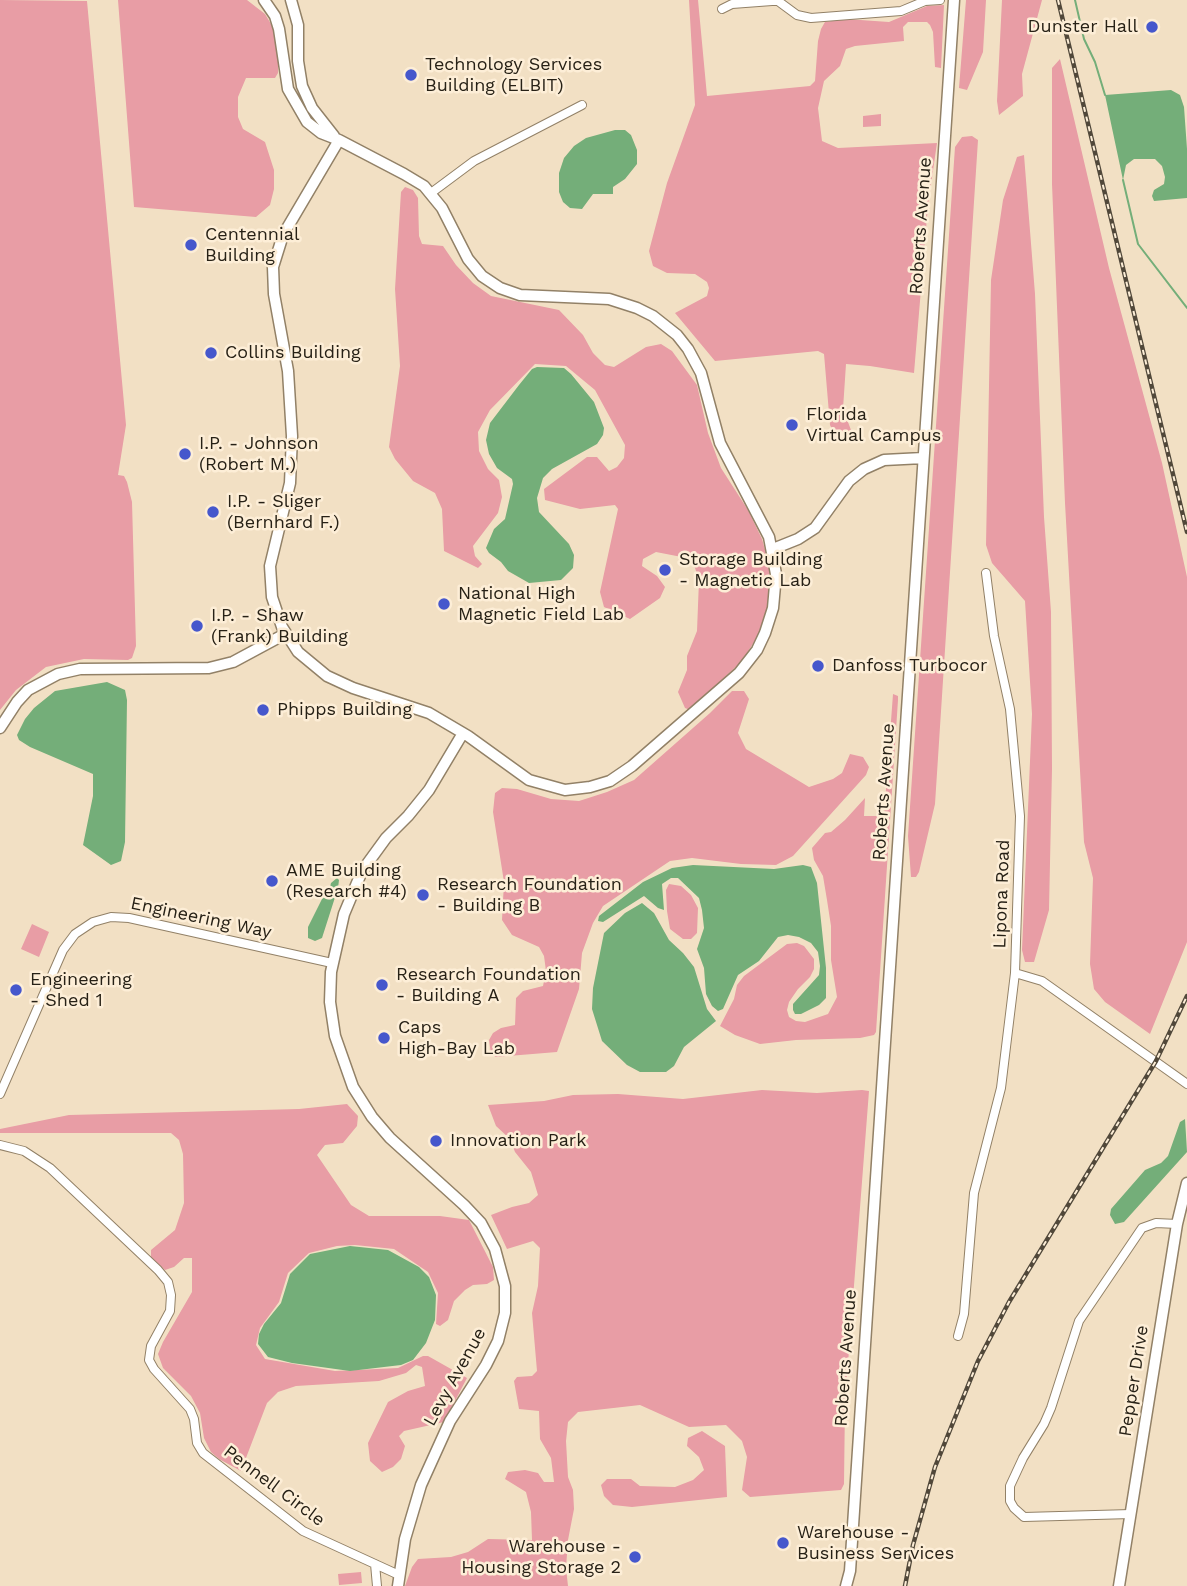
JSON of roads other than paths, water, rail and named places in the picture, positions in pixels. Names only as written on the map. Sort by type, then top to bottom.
[{"type":"street","points":[[264,0],[275,16],[282,41],[285,78],[293,101],[314,128],[404,174],[431,193],[473,266],[482,276],[511,293],[537,297],[609,299],[651,315],[677,335],[701,373],[720,443],[763,523],[772,549],[776,589],[771,619],[757,650],[729,683],[617,777],[600,785],[575,790],[543,785],[515,771],[463,733],[429,713],[353,688],[327,676],[298,652],[285,634],[272,597],[271,566],[290,483],[292,415],[286,359],[274,294],[273,267],[283,235],[339,141]]},
{"type":"street","points":[[722,9],[732,4],[778,1],[797,15],[811,18],[901,10],[925,1],[940,0]]},
{"type":"street","points":[[946,0],[954,0]]},
{"type":"street","name":"Roberts Avenue","points":[[846,1586],[850,1571],[954,0]]},
{"type":"street","points":[[275,16],[293,5],[298,25],[298,61],[305,93],[316,115],[339,141]]},
{"type":"street","points":[[431,193],[474,161],[582,105]]},
{"type":"street","points":[[772,549],[798,540],[815,528],[849,481],[864,469],[884,460],[923,458]]},
{"type":"street","name":"Lipona Road","points":[[958,1336],[964,1314],[974,1193],[1001,1088],[1015,973],[1020,816],[1010,709],[994,636],[986,573]]},
{"type":"street","points":[[0,728],[16,702],[28,690],[58,674],[80,669],[209,668],[233,662],[285,634]]},
{"type":"street","name":"Levy Avenue","points":[[398,1581],[410,1520],[429,1464],[450,1422],[486,1366],[498,1341],[505,1313],[505,1286],[495,1249],[481,1223],[390,1138],[372,1117],[353,1087],[339,1054],[332,1021],[330,983],[332,963],[350,897],[362,871],[386,838],[419,805],[463,733]]},
{"type":"street","name":"Engineering Way","points":[[0,1094],[63,950],[75,934],[93,922],[111,917],[129,918],[332,963]]},
{"type":"street","points":[[1015,973],[1042,981],[1187,1084]]},
{"type":"street","name":"Pennell Circle","points":[[0,1145],[24,1151],[50,1168],[164,1276],[170,1289],[170,1311],[151,1346],[149,1360],[190,1409],[197,1443],[203,1453],[297,1528],[375,1564],[398,1581]]},
{"type":"street","name":"Pepper Drive","points":[[1119,1586],[1177,1224],[1187,1183]]},
{"type":"street","points":[[1131,1514],[1024,1517],[1010,1501],[1010,1486],[1051,1408],[1079,1321],[1142,1228],[1156,1223],[1177,1224]]},
{"type":"street","points":[[375,1564],[377,1586]]},
{"type":"waterway","points":[[1075,0],[1084,39],[1095,62],[1105,95]]},
{"type":"waterway","points":[[1123,180],[1138,244],[1187,308]]},
{"type":"railway","points":[[1058,0],[1187,532]]},
{"type":"railway","points":[[905,1586],[913,1545],[935,1467],[978,1361],[1009,1302],[1156,1061],[1187,996]]},
{"type":"place","name":"Dunster Hall","points":[[1152,27]]},
{"type":"place","name":"Technology Services Building (ELBIT)","points":[[411,75]]},
{"type":"place","name":"Centennial Building","points":[[191,245]]},
{"type":"place","name":"Collins Building","points":[[211,353]]},
{"type":"place","name":"Florida Virtual Campus","points":[[792,425]]},
{"type":"place","name":"I.P. - Johnson (Robert M.)","points":[[185,454]]},
{"type":"place","name":"I.P. - Sliger (Bernhard F.)","points":[[213,512]]},
{"type":"place","name":"Storage Building - Magnetic Lab","points":[[665,570]]},
{"type":"place","name":"National High Magnetic Field Lab","points":[[444,604]]},
{"type":"place","name":"I.P. - Shaw (Frank) Building","points":[[197,626]]},
{"type":"place","name":"Danfoss Turbocor","points":[[818,666]]},
{"type":"place","name":"Phipps Building","points":[[263,710]]},
{"type":"place","name":"AME Building (Research #4)","points":[[272,881]]},
{"type":"place","name":"Research Foundation - Building B","points":[[423,895]]},
{"type":"place","name":"Research Foundation - Building A","points":[[382,985]]},
{"type":"place","name":"Engineering - Shed 1","points":[[16,990]]},
{"type":"place","name":"Caps High-Bay Lab","points":[[384,1038]]},
{"type":"place","name":"Innovation Park","points":[[436,1141]]},
{"type":"place","name":"Warehouse - Business Services","points":[[783,1543]]},
{"type":"place","name":"Warehouse - Housing Storage 2","points":[[635,1557]]}]
